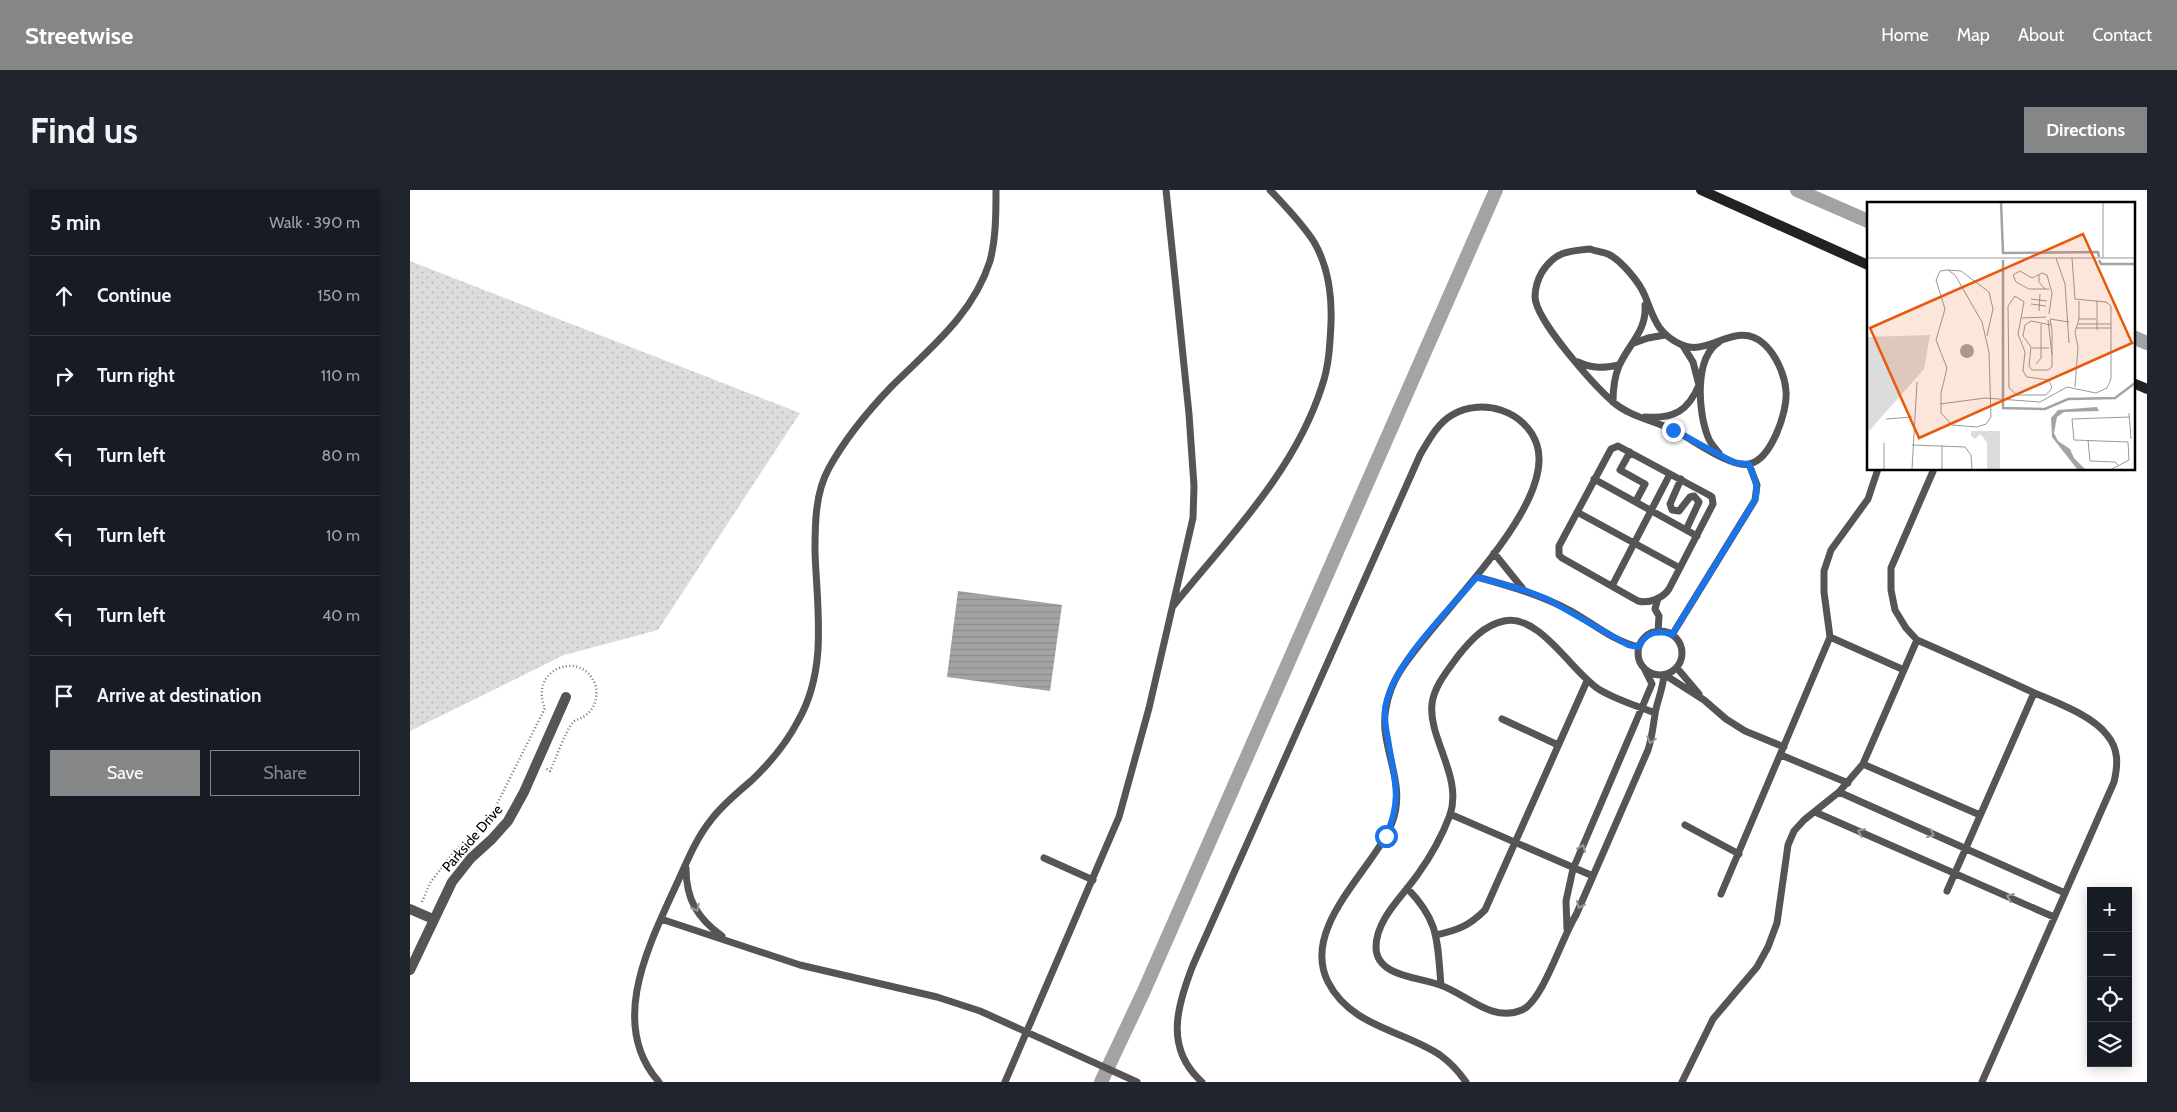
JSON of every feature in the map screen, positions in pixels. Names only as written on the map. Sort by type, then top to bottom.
[{"type":"street","points":[[1701,190],[1867,264]]},
{"type":"street","points":[[2134,383],[2147,389]]},
{"type":"street","name":"Parkside Drive","points":[[410,970],[452,882],[471,858],[492,839],[508,820],[524,792],[566,697]]},
{"type":"street","points":[[414,910],[433,919]]},
{"type":"lane","points":[[659,1082],[641,1050],[634,1019],[638,981],[646,954],[697,841],[711,820],[772,760],[788,739],[800,718],[810,694],[817,661],[819,618],[815,524],[818,498],[828,471],[845,443],[889,389],[956,323],[970,304],[982,282],[990,259],[995,230],[996,190]]},
{"type":"lane","points":[[1005,1082],[1119,817],[1129,785],[1193,518],[1194,486],[1166,190]]},
{"type":"lane","points":[[1173,606],[1285,465],[1306,430],[1323,385],[1330,344],[1331,319],[1331,302],[1326,271],[1314,243],[1270,190]]},
{"type":"lane","points":[[1683,346],[1701,347],[1727,337],[1746,335],[1763,343],[1779,364],[1786,391],[1783,417],[1773,440],[1762,457],[1749,464],[1735,463],[1720,456],[1673,430],[1633,416],[1613,402],[1557,341],[1542,316],[1535,298],[1538,278],[1550,260],[1567,251],[1590,249],[1609,255],[1630,273],[1644,294],[1652,317],[1666,335],[1683,346],[1693,362],[1708,438],[1720,456]]},
{"type":"lane","points":[[1613,402],[1613,384],[1619,365],[1642,328],[1646,311],[1644,294]]},
{"type":"lane","points":[[1634,343],[1666,335]]},
{"type":"lane","points":[[1633,416],[1657,418],[1675,415],[1692,402],[1699,385],[1705,360],[1714,345],[1727,337]]},
{"type":"lane","points":[[1575,361],[1589,367],[1603,368],[1619,365]]},
{"type":"lane","points":[[1202,1082],[1194,1075],[1184,1058],[1177,1039],[1176,1018],[1182,994],[1193,965],[1420,455],[1435,430],[1451,415],[1470,408],[1494,408],[1513,415],[1526,426],[1537,445],[1540,463],[1538,477],[1531,497],[1494,553],[1477,577],[1410,655],[1391,691],[1385,709],[1386,727],[1396,780],[1397,803],[1393,821],[1386,836],[1341,902],[1330,923],[1324,943],[1323,963],[1327,981],[1336,995],[1356,1014],[1381,1028],[1440,1055],[1457,1070],[1466,1082]]},
{"type":"lane","points":[[1618,446],[1630,452],[1709,495],[1713,500],[1713,504],[1697,536],[1666,593],[1658,598],[1640,603],[1559,555],[1558,546],[1613,447],[1618,446]]},
{"type":"lane","points":[[1630,452],[1620,470],[1645,484],[1636,501]]},
{"type":"lane","points":[[1672,635],[1755,500],[1757,485],[1749,464]]},
{"type":"lane","points":[[1721,894],[1830,637],[1824,571],[1831,550],[1868,499],[1878,470]]},
{"type":"lane","points":[[1934,470],[1891,568],[1891,590],[1896,610],[1906,628],[1917,640],[2079,714],[2095,724],[2107,735],[2116,749],[2118,766],[2114,782],[1982,1082]]},
{"type":"lane","points":[[1612,586],[1670,474]]},
{"type":"lane","points":[[1681,479],[1670,504],[1672,510],[1679,511],[1690,497],[1694,496],[1699,502],[1686,530]]},
{"type":"lane","points":[[1594,480],[1636,501],[1697,536]]},
{"type":"lane","points":[[1577,512],[1680,568]]},
{"type":"lane","points":[[1494,553],[1524,590]]},
{"type":"lane","points":[[1477,577],[1524,590],[1573,612],[1628,645],[1639,647]]},
{"type":"lane","points":[[1658,598],[1655,609],[1658,616],[1658,632]]},
{"type":"lane","points":[[1655,713],[1616,698],[1587,681],[1541,633],[1518,621],[1506,620],[1491,625],[1478,634],[1446,672],[1437,687],[1432,704],[1436,733],[1449,769],[1452,806],[1430,856],[1390,910],[1381,928],[1376,946],[1378,956],[1387,967],[1402,975],[1441,985],[1486,1009],[1500,1014],[1524,1009],[1532,1001],[1542,985],[1567,930],[1576,915],[1648,750],[1654,730],[1655,713],[1664,687],[1665,675]]},
{"type":"lane","points":[[1567,930],[1566,901],[1573,868],[1652,684],[1640,662],[1639,647],[1646,636],[1658,632],[1672,635],[1680,644],[1682,650],[1682,656],[1677,668],[1665,675]]},
{"type":"lane","points":[[1830,637],[1904,670]]},
{"type":"lane","points":[[1682,1082],[1713,1019],[1757,967],[1768,947],[1777,923],[1788,845],[1794,831],[1804,820],[1839,792],[1863,764],[1917,640]]},
{"type":"lane","points":[[1677,668],[1704,700]]},
{"type":"lane","points":[[1645,670],[1654,674],[1665,675],[1704,700],[1726,719],[1745,731],[1848,783]]},
{"type":"lane","points":[[1436,935],[1455,931],[1473,923],[1485,910],[1587,681]]},
{"type":"lane","points":[[1948,891],[2034,693]]},
{"type":"lane","points":[[1502,720],[1558,745]]},
{"type":"lane","points":[[1863,764],[1980,816]]},
{"type":"lane","points":[[1839,792],[2065,893]]},
{"type":"lane","points":[[1814,812],[2054,917]]},
{"type":"lane","points":[[1450,814],[1593,876]]},
{"type":"lane","points":[[1684,825],[1739,854]]},
{"type":"lane","points":[[1044,858],[1093,880]]},
{"type":"lane","points":[[686,865],[686,882],[698,914],[710,928],[727,940]]},
{"type":"lane","points":[[1407,888],[1422,904],[1432,921],[1436,935],[1441,985]]},
{"type":"lane","points":[[661,919],[727,940],[763,955],[936,997],[980,1011],[1137,1082]]},
{"type":"path","points":[[414,910],[430,883],[453,853],[489,820],[521,756]]},
{"type":"shaded area","points":[[410,261],[800,413],[658,630],[564,655],[410,731]]},
{"type":"shaded area","points":[[958,591],[1062,605],[1050,691],[947,677]]},
{"type":"waterway","points":[[1101,1082],[1143,993],[1496,190]]},
{"type":"waterway","points":[[1797,190],[1867,221]]},
{"type":"waterway","points":[[2134,337],[2147,343]]},
{"type":"route","points":[[1386,836],[1393,821],[1397,803],[1396,780],[1386,727],[1385,709],[1391,691],[1398,674],[1410,655],[1477,577],[1524,590],[1547,599],[1573,612],[1628,645],[1639,647],[1646,636],[1652,633],[1665,632],[1672,635],[1755,500],[1757,493],[1757,485],[1749,464],[1735,463],[1673,430]]}]
